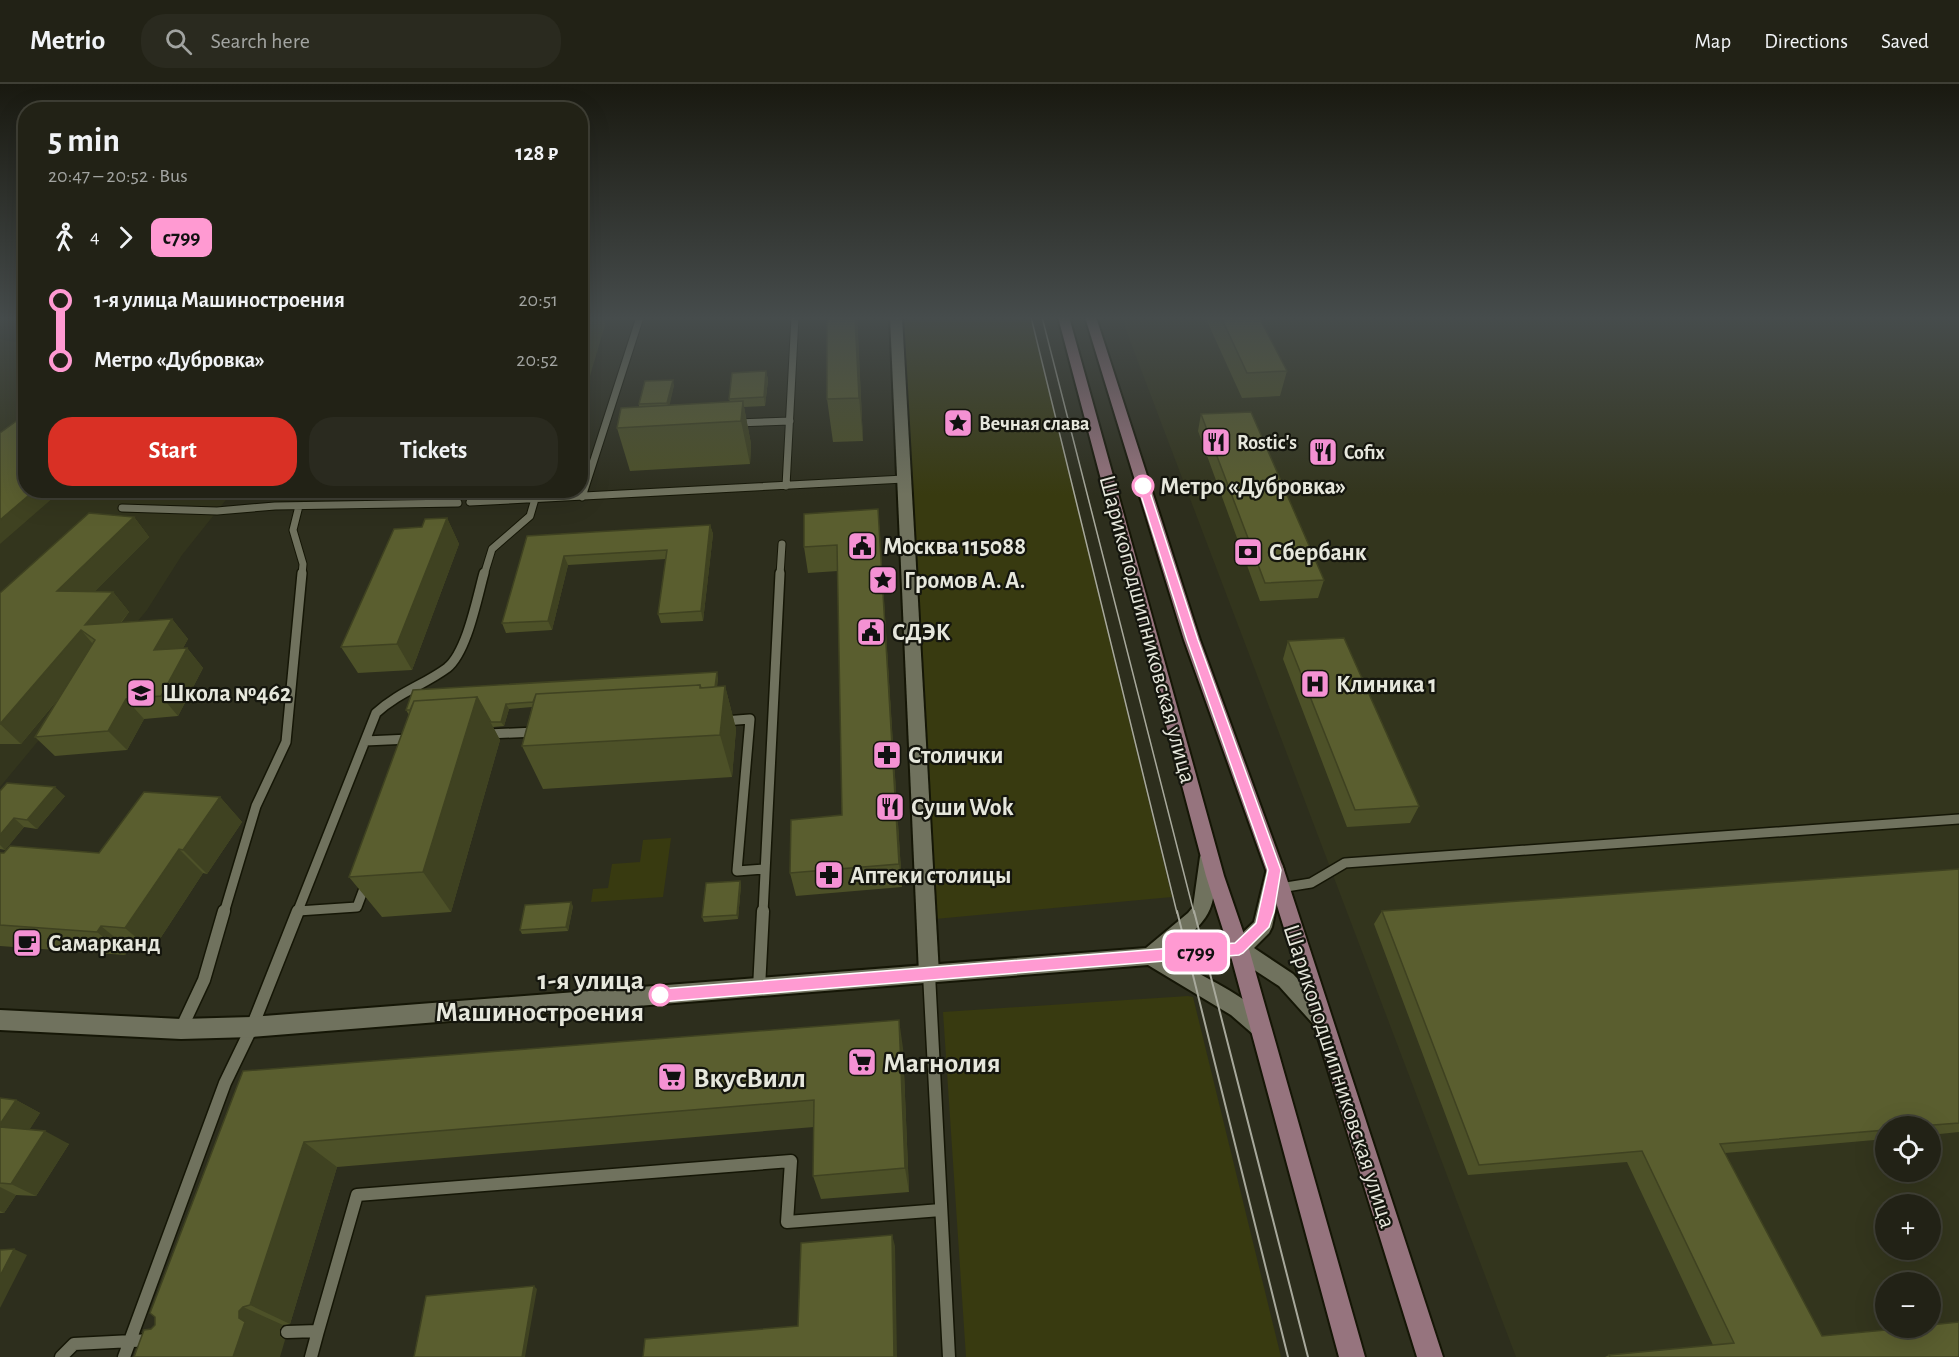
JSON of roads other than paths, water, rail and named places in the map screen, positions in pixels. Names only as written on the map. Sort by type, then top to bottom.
[{"type":"main road","name":"Шарикоподшипниковская улица","points":[[1079,376],[1210,855],[1239,949],[1352,1357]]},
{"type":"main road","name":"Шарикоподшипниковская улица","points":[[1109,376],[1192,640],[1277,879],[1430,1357]]},
{"type":"street","points":[[899,376],[929,974]]},
{"type":"street","points":[[1150,956],[1189,925],[1202,909],[1210,855]]},
{"type":"street","points":[[1239,949],[1262,927],[1277,879]]},
{"type":"street","points":[[0,1020],[181,1029],[252,1027],[1239,949],[1286,980],[1323,1021]]},
{"type":"street","points":[[1150,956],[1238,1008],[1261,1029]]},
{"type":"lane","points":[[588,479],[621,376]]},
{"type":"lane","points":[[786,486],[792,376]]},
{"type":"lane","points":[[723,423],[789,421]]},
{"type":"lane","points":[[605,427],[615,426]]},
{"type":"lane","points":[[588,497],[904,479]]},
{"type":"lane","points":[[472,498],[470,502],[558,498]]},
{"type":"lane","points":[[124,1357],[225,1083],[252,1027],[376,713],[393,698],[448,667],[460,651],[492,549],[530,516],[535,499]]},
{"type":"lane","points":[[122,508],[217,511],[299,506],[458,503]]},
{"type":"lane","points":[[181,1029],[204,980],[256,806],[286,742],[303,564],[293,530],[299,506]]},
{"type":"lane","points":[[759,988],[782,544]]},
{"type":"lane","points":[[715,721],[750,719],[737,871],[765,869]]},
{"type":"lane","points":[[477,735],[542,731]]},
{"type":"lane","points":[[365,741],[416,738],[412,750]]},
{"type":"lane","points":[[1277,879],[1311,883],[1345,863],[1959,819]]},
{"type":"lane","points":[[298,911],[357,907],[369,873]]},
{"type":"lane","points":[[929,974],[948,1357]]},
{"type":"lane","points":[[311,1357],[357,1195],[791,1161],[787,1222],[941,1210]]},
{"type":"lane","points":[[287,1332],[318,1331]]},
{"type":"lane","points":[[61,1357],[74,1344],[161,1340]]},
{"type":"tram line","points":[[1046,376],[1177,913]]},
{"type":"tram line","points":[[1057,376],[1194,913]]},
{"type":"tram line","points":[[1177,911],[1288,1357]]},
{"type":"tram line","points":[[1194,911],[1308,1357]]},
{"type":"place","name":"Вечная слава","points":[[958,423]]},
{"type":"place","name":"Rostic's","points":[[1216,442]]},
{"type":"place","name":"Cofix","points":[[1323,452]]},
{"type":"place","name":"Метро «Дубровка»","points":[[1143,486]]},
{"type":"place","name":"Москва 115088","points":[[862,546]]},
{"type":"place","name":"Сбербанк","points":[[1248,552]]},
{"type":"place","name":"Громов А. А.","points":[[883,580]]},
{"type":"place","name":"СДЭК","points":[[871,632]]},
{"type":"place","name":"Клиника 1","points":[[1315,684]]},
{"type":"place","name":"Школа №462","points":[[141,693]]},
{"type":"place","name":"Столички","points":[[887,755]]},
{"type":"place","name":"Суши Wok","points":[[890,807]]},
{"type":"place","name":"Аптеки столицы","points":[[829,875]]},
{"type":"place","name":"Самарканд","points":[[27,943]]},
{"type":"place","name":"1-я улица Машиностроения","points":[[660,995]]},
{"type":"place","name":"Магнолия","points":[[862,1062]]},
{"type":"place","name":"ВкусВилл","points":[[672,1077]]}]
